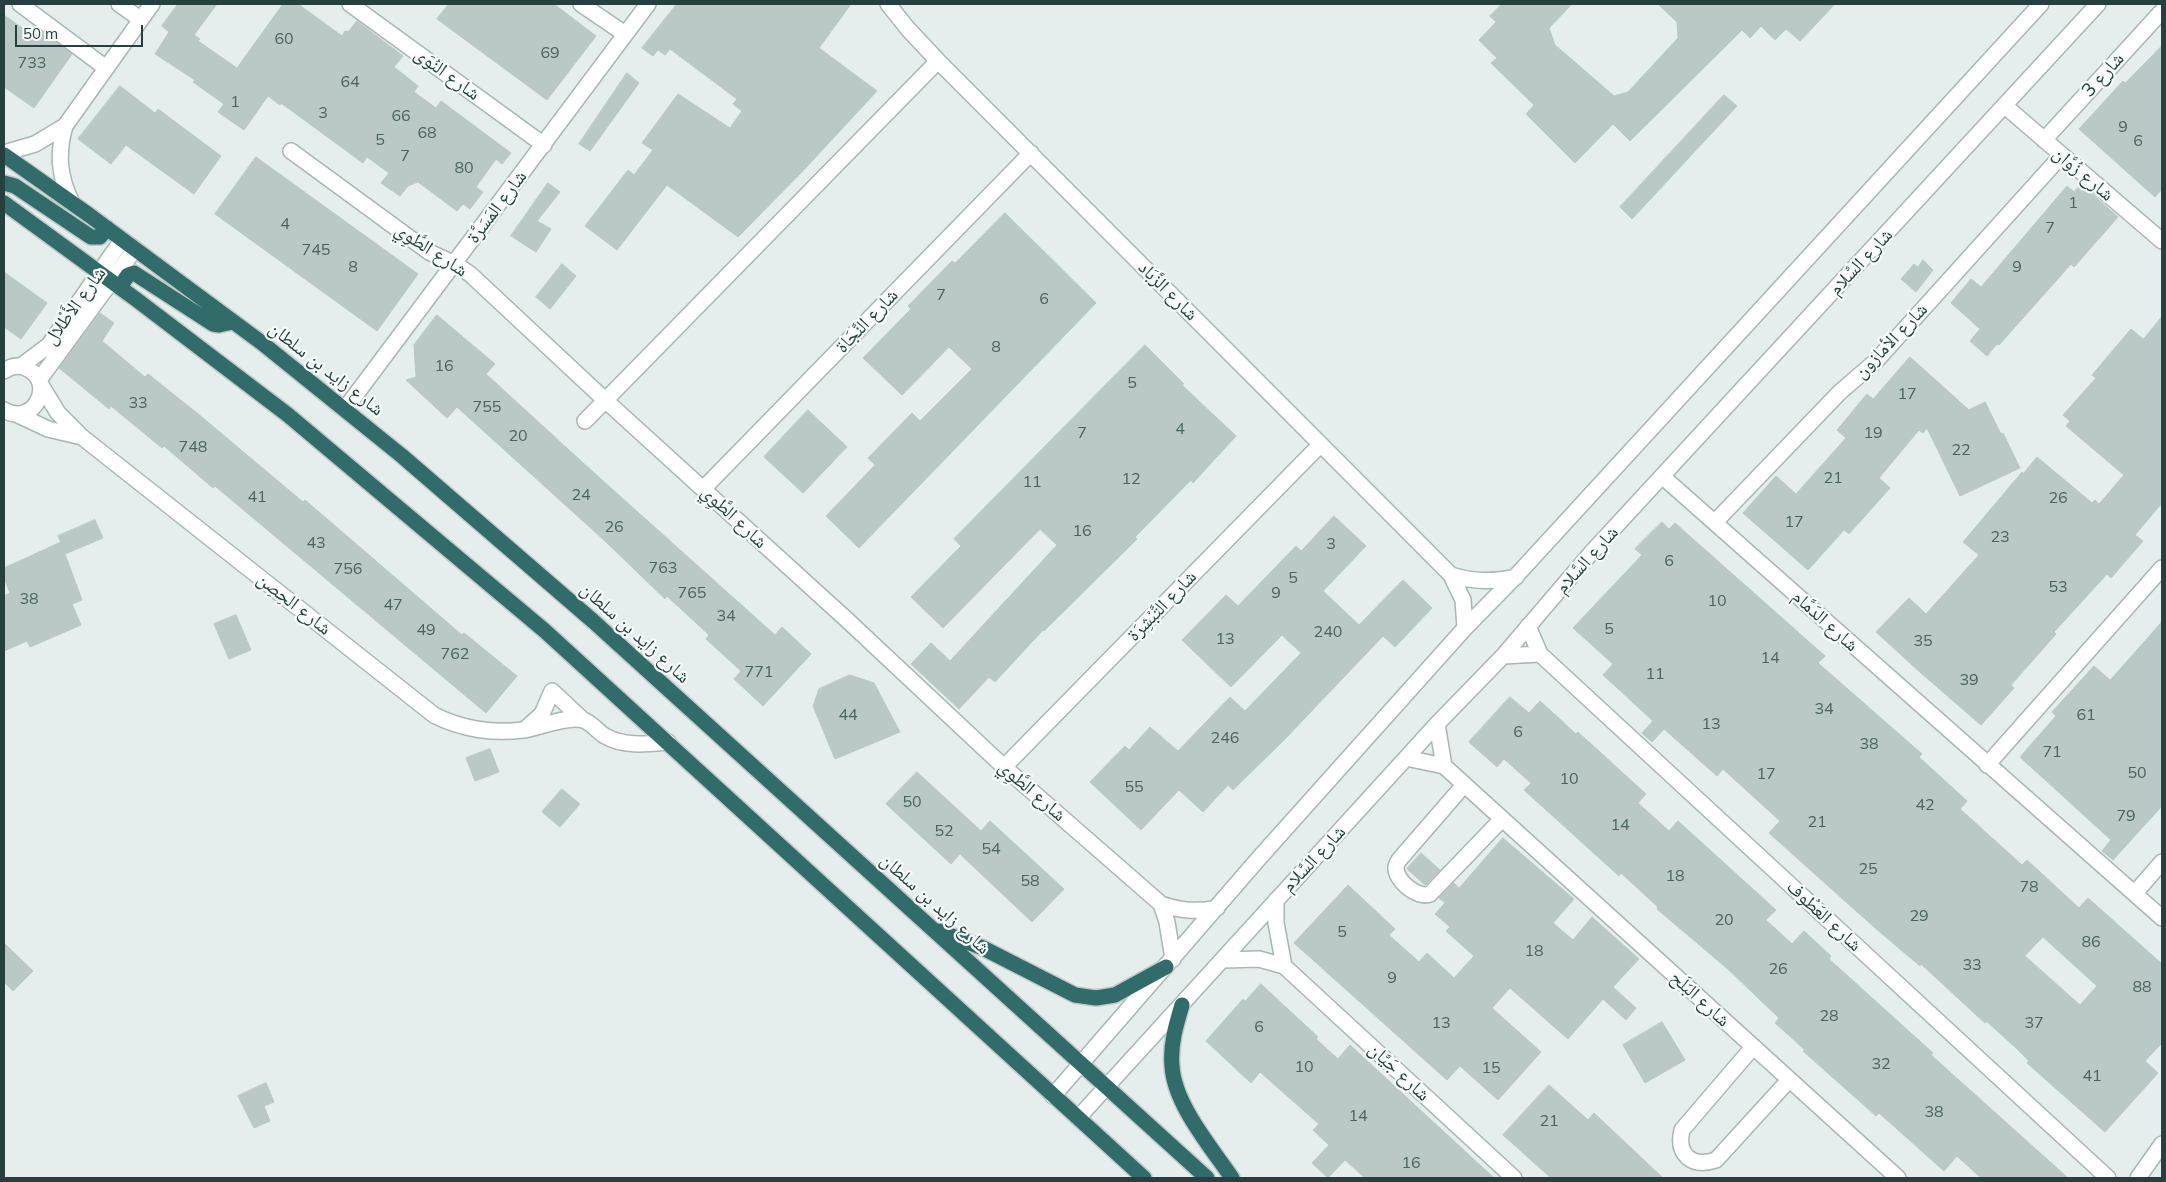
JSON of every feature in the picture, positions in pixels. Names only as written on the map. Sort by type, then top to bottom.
[{"type":"highway","name":"شارع زايد بن سلطان","points":[[4,154],[233,322],[345,409],[593,621],[1207,1178]]},
{"type":"highway","points":[[4,183],[15,186],[91,237],[100,237],[107,228]]},
{"type":"highway","points":[[4,203],[110,280],[288,415],[546,630],[1144,1178]]},
{"type":"highway","points":[[110,280],[134,273],[213,324],[219,325],[233,322]]},
{"type":"highway","points":[[932,929],[984,948],[1075,995],[1096,998],[1115,995],[1169,963]]},
{"type":"highway","points":[[1182,1005],[1174,1033],[1172,1051],[1174,1080],[1190,1115],[1232,1178]]},
{"type":"street","points":[[20,4],[106,68]]},
{"type":"street","points":[[119,4],[140,19]]},
{"type":"street","points":[[72,203],[60,173],[60,141],[64,126],[152,4]]},
{"type":"street","name":"شارع النُوَى","points":[[350,4],[544,145]]},
{"type":"street","points":[[581,4],[625,34]]},
{"type":"street","name":"شارع المَسَرَّة","points":[[345,409],[648,4]]},
{"type":"street","name":"شارع الزَّبَاد","points":[[888,4],[938,61],[1451,575],[1463,600],[1465,628]]},
{"type":"street","points":[[1053,1096],[1465,628],[1516,576],[2041,4]]},
{"type":"street","name":"شارع السَّلام","points":[[1078,1118],[1437,724],[1502,656],[1592,553],[2098,4]]},
{"type":"street","name":"شارع 3","points":[[2044,140],[2162,11]]},
{"type":"street","points":[[584,421],[938,61]]},
{"type":"street","name":"شارع زُوَّان","points":[[2005,106],[2162,241]]},
{"type":"street","points":[[4,154],[35,144],[64,126]]},
{"type":"street","name":"شارع الطَّوِي","points":[[292,151],[429,252],[455,264],[470,274],[1004,767],[1161,904],[1189,911],[1217,908]]},
{"type":"street","name":"شارع النَّجَاة","points":[[704,488],[1031,153]]},
{"type":"street","name":"شارع الأمازون","points":[[1715,522],[1840,392],[1876,361],[2062,155]]},
{"type":"street","name":"شارع الأَطْلال","points":[[7,412],[23,413],[35,406],[41,392],[40,382],[110,280],[122,240]]},
{"type":"street","name":"شارع الأَطْلال","points":[[9,368],[49,345],[110,280],[135,250]]},
{"type":"street","name":"شارع الحِصِن","points":[[9,368],[34,373],[58,413],[82,436],[434,715],[448,722],[482,730],[523,730],[564,721],[583,720]]},
{"type":"street","name":"شارع الحِصِن","points":[[7,412],[48,429],[82,436]]},
{"type":"street","name":"شارع التَّبْشِرَة","points":[[1004,767],[1320,445]]},
{"type":"street","name":"شارع الدَمَّام","points":[[1663,477],[2162,918]]},
{"type":"street","points":[[1987,765],[2162,568]]},
{"type":"street","points":[[1451,575],[1483,582],[1500,581],[1516,576]]},
{"type":"street","name":"شارع العَطُوف","points":[[1528,626],[1540,654],[2108,1178]]},
{"type":"street","points":[[1502,656],[1540,654]]},
{"type":"street","points":[[523,730],[542,714],[552,690],[583,720],[606,736],[623,743],[668,742]]},
{"type":"street","points":[[1406,758],[1444,766],[1437,724]]},
{"type":"street","name":"شارع البَلَح","points":[[1444,766],[1898,1178]]},
{"type":"street","points":[[1464,785],[1399,860],[1396,867],[1397,875],[1402,881],[1419,895],[1425,896],[1430,894],[1502,819]]},
{"type":"street","points":[[2135,893],[2162,862]]},
{"type":"street","points":[[1276,900],[1276,922],[1284,966]]},
{"type":"street","points":[[1161,904],[1168,922],[1169,963]]},
{"type":"street","name":"شارع جَيَّان","points":[[1223,960],[1259,959],[1284,966],[1514,1178]]},
{"type":"street","points":[[1753,1047],[1682,1130],[1680,1140],[1682,1150],[1688,1158],[1697,1162],[1707,1163],[1716,1160],[1789,1080]]},
{"type":"street","points":[[2138,1178],[2162,1144]]},
{"type":"building","points":[[178,4],[217,4],[194,35],[200,39],[198,41],[237,68],[283,4],[298,4],[342,36],[357,21],[403,56],[394,67],[418,86],[414,92],[436,108],[441,101],[511,153],[502,164],[496,159],[476,187],[483,192],[470,209],[463,204],[457,211],[418,182],[408,186],[400,196],[381,183],[389,173],[367,157],[363,163],[281,103],[280,105],[268,96],[244,130],[218,112],[224,104],[193,82],[195,80],[155,54],[169,32],[162,26]]},
{"type":"building","points":[[449,4],[554,4],[596,36],[547,100],[437,19]]},
{"type":"building","points":[[677,4],[851,4],[819,48],[877,91],[738,237],[667,185],[617,250],[585,226],[628,170],[634,175],[653,150],[642,143],[678,94],[730,128],[742,111],[733,104],[737,99],[670,49],[665,55],[658,50],[653,56],[642,48]]},
{"type":"building","points":[[1502,4],[1572,4],[1549,28],[1555,45],[1614,96],[1628,92],[1678,38],[1677,22],[1658,4],[1835,4],[1800,41],[1786,29],[1775,40],[1761,26],[1750,38],[1742,30],[1630,141],[1613,124],[1575,163],[1526,114],[1534,105],[1491,63],[1497,58],[1479,40],[1496,22],[1490,16]]},
{"type":"building","points":[[4,15],[35,37],[40,31],[72,54],[34,108],[4,87]]},
{"type":"building","points":[[2162,46],[2162,189],[2155,197],[2079,129],[2123,81],[2125,83]]},
{"type":"building","points":[[627,73],[639,83],[590,151],[579,144]]},
{"type":"building","points":[[120,86],[155,113],[158,109],[221,156],[194,194],[126,145],[111,164],[78,139]]},
{"type":"building","points":[[1724,95],[1737,106],[1632,219],[1620,207]]},
{"type":"building","points":[[256,157],[418,274],[377,331],[215,214]]},
{"type":"building","points":[[548,183],[560,192],[537,221],[551,229],[536,252],[511,236]]},
{"type":"building","points":[[2081,184],[2118,217],[2074,267],[2071,264],[1987,356],[1970,341],[1980,329],[1951,303],[1971,279],[1981,287],[2067,186],[2074,192]]},
{"type":"building","points":[[1005,213],[1096,303],[859,548],[826,516],[875,465],[868,458],[912,413],[920,421],[972,369],[949,347],[902,395],[863,358],[911,309],[908,306],[952,261],[955,263]]},
{"type":"building","points":[[1923,260],[1933,270],[1916,292],[1901,279],[1914,264],[1918,267]]},
{"type":"building","points":[[562,264],[576,276],[550,309],[536,297]]},
{"type":"building","points":[[4,272],[47,303],[21,339],[4,327]]},
{"type":"building","points":[[100,313],[114,323],[102,341],[145,377],[148,374],[197,413],[303,502],[305,500],[462,635],[464,633],[517,676],[486,713],[215,486],[213,488],[164,446],[162,448],[111,406],[109,409],[59,368]]},
{"type":"building","points":[[437,315],[495,364],[486,374],[592,471],[775,635],[782,627],[811,654],[763,706],[734,679],[741,671],[706,639],[709,635],[667,596],[665,599],[605,541],[457,407],[447,418],[406,380],[416,377],[414,345]]},
{"type":"building","points":[[2162,317],[2162,503],[2135,535],[2143,541],[2111,578],[2107,574],[2054,632],[2056,634],[2011,685],[2014,688],[1981,725],[1876,632],[1909,598],[1926,614],[1979,555],[1963,542],[2037,457],[2092,503],[2095,500],[2099,504],[2124,475],[2066,426],[2070,421],[2063,415],[2096,378],[2092,375],[2131,329],[2143,339]]},
{"type":"building","points":[[1145,345],[1184,384],[1182,385],[1236,436],[1193,483],[1191,480],[1135,537],[1137,539],[1043,630],[995,682],[989,677],[959,709],[911,664],[931,643],[950,661],[1057,545],[1040,529],[943,628],[911,597],[961,546],[954,539]]},
{"type":"building","points":[[1910,357],[1969,410],[1985,402],[2020,468],[1960,496],[1927,428],[1923,433],[1919,430],[1879,478],[1890,488],[1849,534],[1844,530],[1808,570],[1743,513],[1776,476],[1796,494],[1846,438],[1837,430],[1867,394],[1873,399]]},
{"type":"building","points":[[808,410],[847,447],[803,493],[764,457]]},
{"type":"building","points":[[1334,516],[1366,546],[1323,591],[1359,625],[1403,580],[1432,608],[1395,647],[1383,636],[1285,739],[1233,790],[1228,785],[1203,812],[1179,790],[1141,830],[1090,782],[1125,746],[1129,750],[1150,727],[1178,751],[1230,697],[1245,711],[1301,653],[1282,635],[1231,687],[1182,640],[1226,595],[1238,606],[1296,546],[1301,551]]},
{"type":"building","points":[[95,520],[103,538],[65,554],[82,600],[72,604],[81,625],[30,647],[27,641],[4,651],[4,596],[10,593],[4,578],[4,568],[61,542],[58,536]]},
{"type":"building","points":[[1662,522],[1669,529],[1675,523],[1825,656],[1818,663],[1922,754],[1919,757],[1967,801],[1960,809],[2022,865],[2027,860],[2079,908],[2088,898],[2162,964],[2162,1043],[2145,1061],[2158,1073],[2105,1132],[2027,1063],[2029,1061],[1986,1021],[1985,1023],[1921,964],[1920,966],[1874,927],[1769,833],[1780,821],[1723,769],[1717,776],[1664,729],[1652,742],[1642,733],[1653,721],[1603,675],[1613,664],[1573,628],[1642,555],[1635,549]],"holes":[[[2043,937],[2097,986],[2080,1005],[2025,956]]]},
{"type":"building","points":[[236,615],[251,650],[229,659],[214,624]]},
{"type":"building","points":[[2162,622],[2162,806],[2113,860],[2102,851],[2111,840],[2020,757],[2056,716],[2052,712],[2094,666],[2110,680]]},
{"type":"building","points":[[850,675],[874,683],[900,732],[835,759],[813,706],[819,689]]},
{"type":"building","points":[[1510,697],[1529,713],[1540,701],[1576,734],[1578,732],[1646,794],[1638,803],[1669,831],[1678,821],[1776,910],[1766,920],[1792,944],[1804,931],[1831,956],[1829,959],[1933,1053],[1931,1055],[2068,1178],[1981,1178],[1957,1156],[1944,1171],[1879,1113],[1876,1116],[1803,1051],[1805,1050],[1775,1023],[1779,1018],[1730,971],[1657,909],[1658,907],[1621,873],[1619,876],[1524,790],[1531,783],[1504,759],[1497,767],[1469,742]]},
{"type":"building","points":[[490,749],[499,772],[475,781],[466,758]]},
{"type":"building","points":[[917,772],[981,831],[990,821],[1064,889],[1032,922],[960,854],[951,864],[886,804]]},
{"type":"building","points":[[562,789],[580,804],[560,827],[542,812]]},
{"type":"building","points":[[1503,838],[1574,899],[1553,923],[1573,940],[1592,917],[1639,959],[1613,987],[1636,1008],[1626,1020],[1603,999],[1568,1039],[1510,988],[1492,1008],[1541,1052],[1498,1100],[1460,1066],[1447,1080],[1294,943],[1348,885],[1395,929],[1389,935],[1419,962],[1427,953],[1454,978],[1474,956],[1446,931],[1450,927],[1435,914],[1445,903],[1439,898],[1454,883],[1459,888]]},
{"type":"building","points":[[1421,853],[1440,870],[1425,885],[1407,869]]},
{"type":"building","points":[[4,943],[33,971],[13,991],[4,982]]},
{"type":"building","points":[[1261,984],[1318,1037],[1316,1039],[1338,1059],[1350,1045],[1494,1178],[1365,1178],[1345,1160],[1328,1178],[1312,1163],[1329,1145],[1313,1130],[1319,1124],[1260,1072],[1251,1083],[1206,1041],[1243,999],[1245,1001]]},
{"type":"building","points":[[1662,1022],[1685,1060],[1645,1083],[1623,1045]]},
{"type":"building","points":[[266,1083],[274,1102],[264,1106],[270,1121],[254,1128],[238,1096]]},
{"type":"building","points":[[1549,1085],[1588,1120],[1594,1113],[1663,1178],[1551,1178],[1503,1135]]}]
